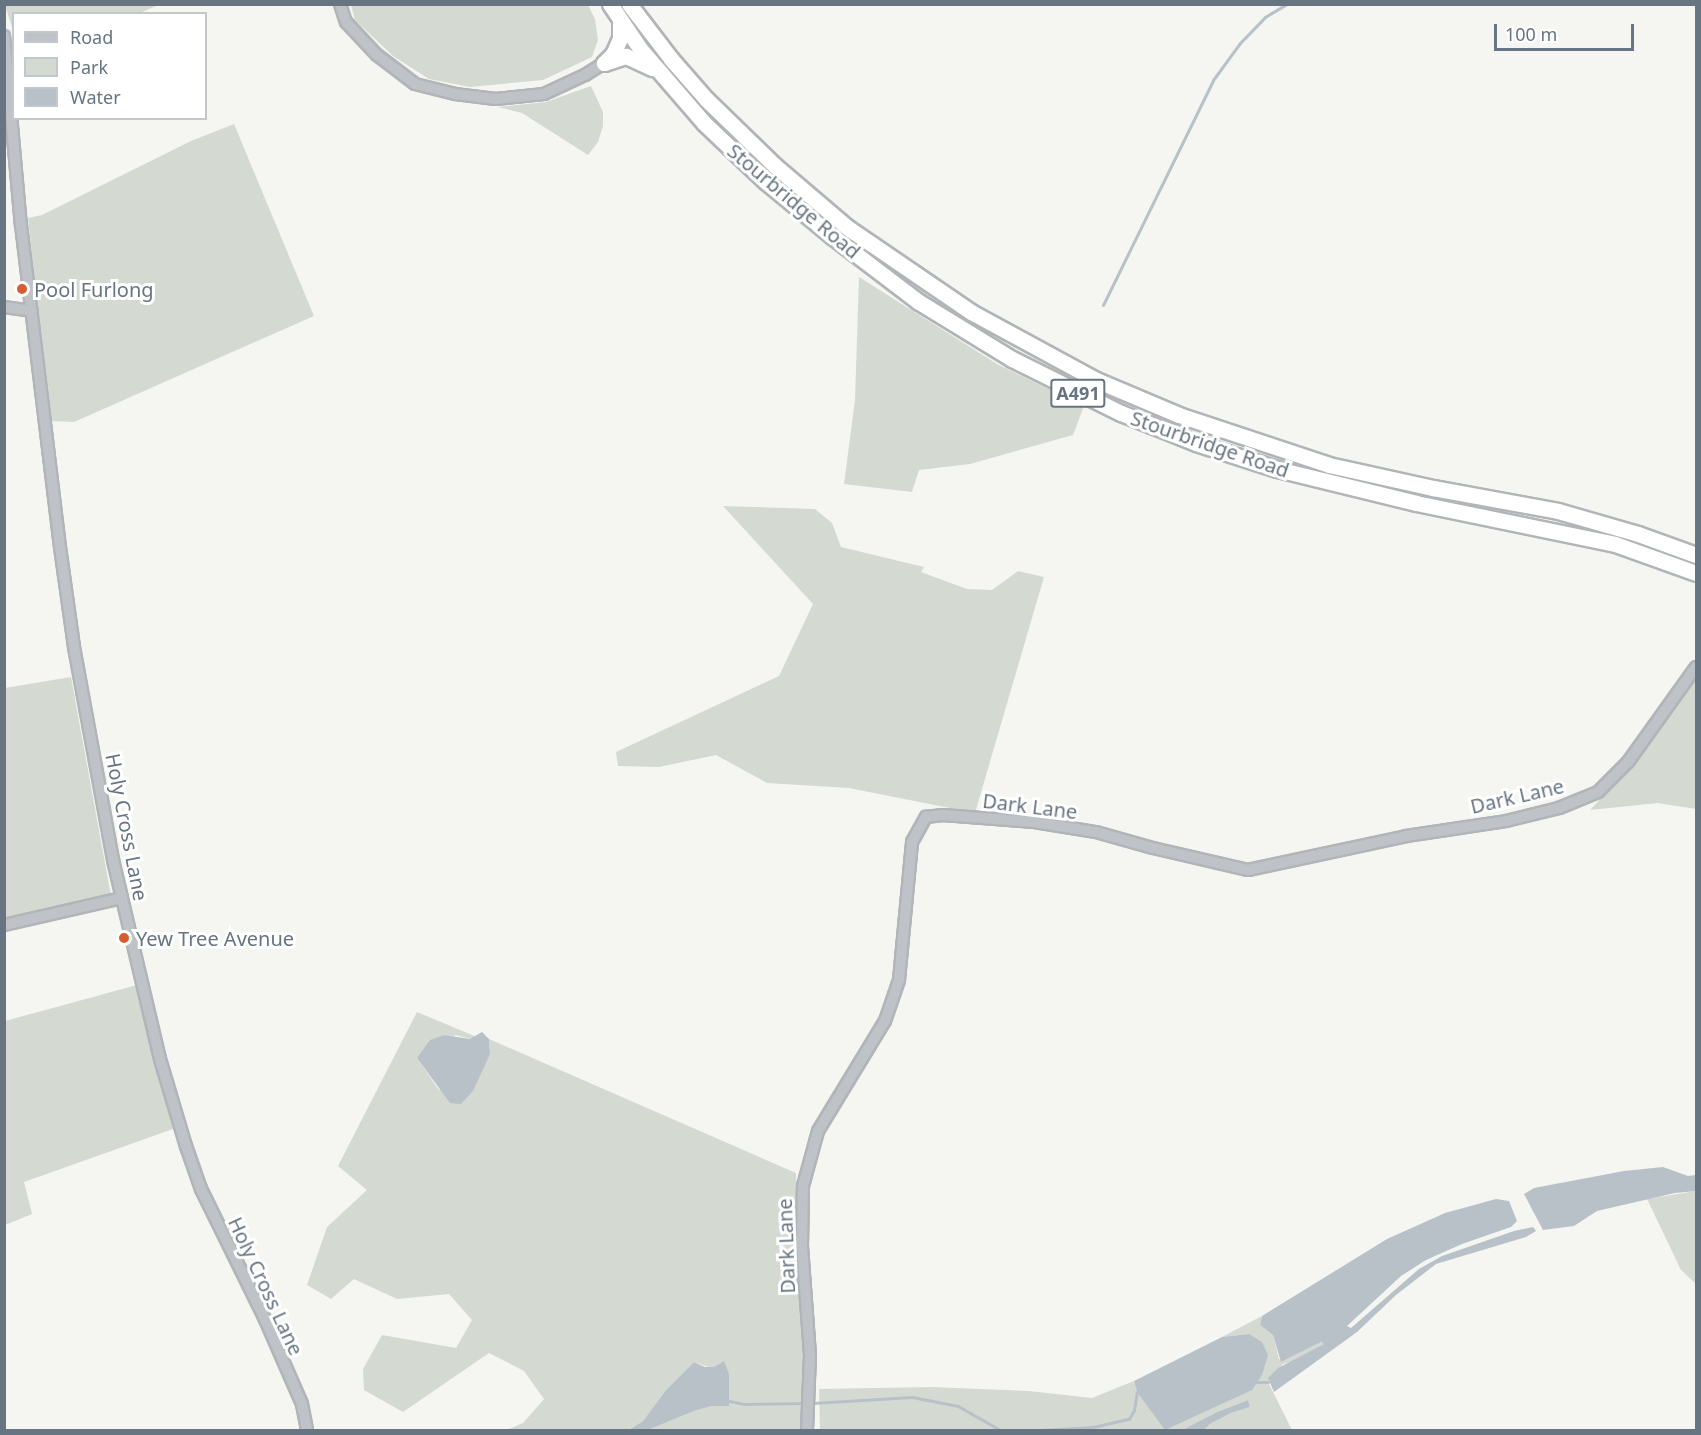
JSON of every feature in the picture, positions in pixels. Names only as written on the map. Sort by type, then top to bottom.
[{"type":"highway","name":"Stourbridge Road","points":[[610,4],[660,73],[704,123],[831,236],[919,302],[1012,359],[1087,398],[1196,443],[1277,469],[1416,503],[1615,544],[1696,573]]},
{"type":"highway","name":"Stourbridge Road","points":[[629,4],[671,59],[706,99],[825,209],[921,280],[980,318],[1066,365],[1179,415],[1329,465],[1558,511],[1638,534],[1696,555]]},
{"type":"highway","points":[[604,63],[617,47],[620,38],[620,20]]},
{"type":"highway","points":[[604,63],[626,56],[660,73]]},
{"type":"street","points":[[340,4],[346,22],[377,56],[415,84],[454,94],[496,99],[544,94],[565,86],[604,63]]},
{"type":"street","name":"Holy Cross Lane","points":[[4,36],[6,79],[32,311],[74,647],[122,898],[160,1059],[201,1190],[264,1317],[302,1404],[307,1431]]},
{"type":"street","points":[[4,307],[32,311]]},
{"type":"street","name":"Dark Lane","points":[[807,1431],[810,1354],[802,1247],[803,1186],[818,1131],[885,1021],[899,980],[912,842],[926,817],[943,815],[1034,822],[1096,832],[1248,870],[1406,836],[1506,820],[1559,808],[1598,792],[1628,762],[1696,667]]},
{"type":"street","points":[[4,925],[122,898]]},
{"type":"green space","points":[[5,4],[158,5],[142,12],[12,12],[12,27]]},
{"type":"green space","points":[[351,5],[588,5],[595,19],[598,40],[592,57],[543,80],[470,87],[429,79],[393,56],[355,20]]},
{"type":"green space","points":[[591,86],[603,112],[603,126],[598,142],[588,155],[522,113],[498,107],[546,102]]},
{"type":"green space","points":[[234,124],[314,316],[74,422],[50,421],[28,218],[42,215],[191,141]]},
{"type":"green space","points":[[859,277],[997,364],[1084,406],[1073,435],[970,464],[919,470],[912,492],[844,484],[855,400]]},
{"type":"green space","points":[[723,506],[815,509],[832,523],[841,547],[924,567],[921,572],[967,589],[992,590],[1018,571],[1044,577],[975,813],[849,788],[767,783],[716,755],[659,767],[618,766],[616,752],[779,676],[813,604]]},
{"type":"green space","points":[[71,677],[111,896],[5,921],[5,688]]},
{"type":"green space","points":[[1696,677],[1696,809],[1658,803],[1590,810],[1628,770]]},
{"type":"green space","points":[[137,985],[173,1129],[24,1182],[32,1214],[5,1225],[5,1021]]},
{"type":"green space","points":[[417,1012],[477,1037],[470,1039],[456,1035],[417,1058],[439,1090],[490,1054],[489,1039],[796,1173],[797,1245],[805,1382],[803,1428],[801,1430],[648,1430],[694,1411],[712,1406],[729,1406],[729,1374],[694,1362],[666,1390],[643,1421],[627,1430],[507,1430],[523,1423],[544,1399],[524,1371],[489,1353],[403,1412],[364,1390],[363,1369],[382,1335],[456,1348],[472,1320],[449,1294],[397,1299],[354,1279],[331,1299],[307,1285],[327,1227],[367,1190],[338,1166]]},
{"type":"green space","points":[[1696,1191],[1696,1284],[1681,1270],[1647,1199]]},
{"type":"green space","points":[[1262,1316],[1260,1325],[1273,1335],[1279,1359],[1285,1360],[1321,1342],[1325,1344],[1297,1360],[1283,1364],[1268,1382],[1292,1430],[1204,1430],[1210,1424],[1231,1413],[1250,1407],[1248,1400],[1217,1412],[1182,1430],[818,1430],[820,1428],[819,1389],[931,1387],[1029,1391],[1092,1398],[1134,1381],[1137,1392],[1249,1334],[1222,1337]]},
{"type":"water","points":[[482,1032],[489,1039],[490,1054],[473,1091],[461,1104],[450,1103],[417,1058],[430,1040],[444,1035],[470,1039]]},
{"type":"water","points":[[1663,1167],[1688,1176],[1696,1175],[1696,1191],[1675,1193],[1597,1211],[1574,1226],[1543,1230],[1524,1194],[1534,1188],[1624,1171]]},
{"type":"water","points":[[1496,1199],[1509,1201],[1517,1221],[1511,1227],[1462,1244],[1426,1260],[1401,1276],[1347,1326],[1351,1328],[1419,1269],[1442,1256],[1514,1231],[1533,1227],[1536,1231],[1526,1237],[1436,1264],[1396,1295],[1357,1332],[1274,1392],[1268,1378],[1278,1368],[1324,1344],[1321,1342],[1281,1362],[1273,1335],[1260,1325],[1262,1316],[1387,1239],[1445,1213]]},
{"type":"water","points":[[1249,1334],[1262,1342],[1268,1355],[1262,1375],[1252,1390],[1165,1430],[1137,1392],[1134,1381],[1222,1337]]},
{"type":"water","points":[[724,1361],[729,1374],[729,1406],[712,1406],[694,1411],[648,1430],[628,1430],[643,1421],[666,1390],[694,1362],[705,1367],[714,1367]]},
{"type":"water","points":[[1248,1400],[1250,1407],[1231,1413],[1210,1424],[1204,1430],[1182,1430],[1217,1412]]},
{"type":"waterway","points":[[1103,305],[1213,80],[1240,43],[1265,17],[1287,4]]},
{"type":"waterway","points":[[1257,1382],[1268,1382]]},
{"type":"waterway","points":[[1041,1430],[1093,1427],[1129,1419],[1134,1410],[1137,1392]]},
{"type":"waterway","points":[[813,1403],[912,1397],[958,1406],[1000,1430]]},
{"type":"waterway","points":[[729,1401],[744,1404],[805,1403]]},
{"type":"place","name":"Pool Furlong","points":[[22,289]]},
{"type":"place","name":"Yew Tree Avenue","points":[[124,938]]}]
